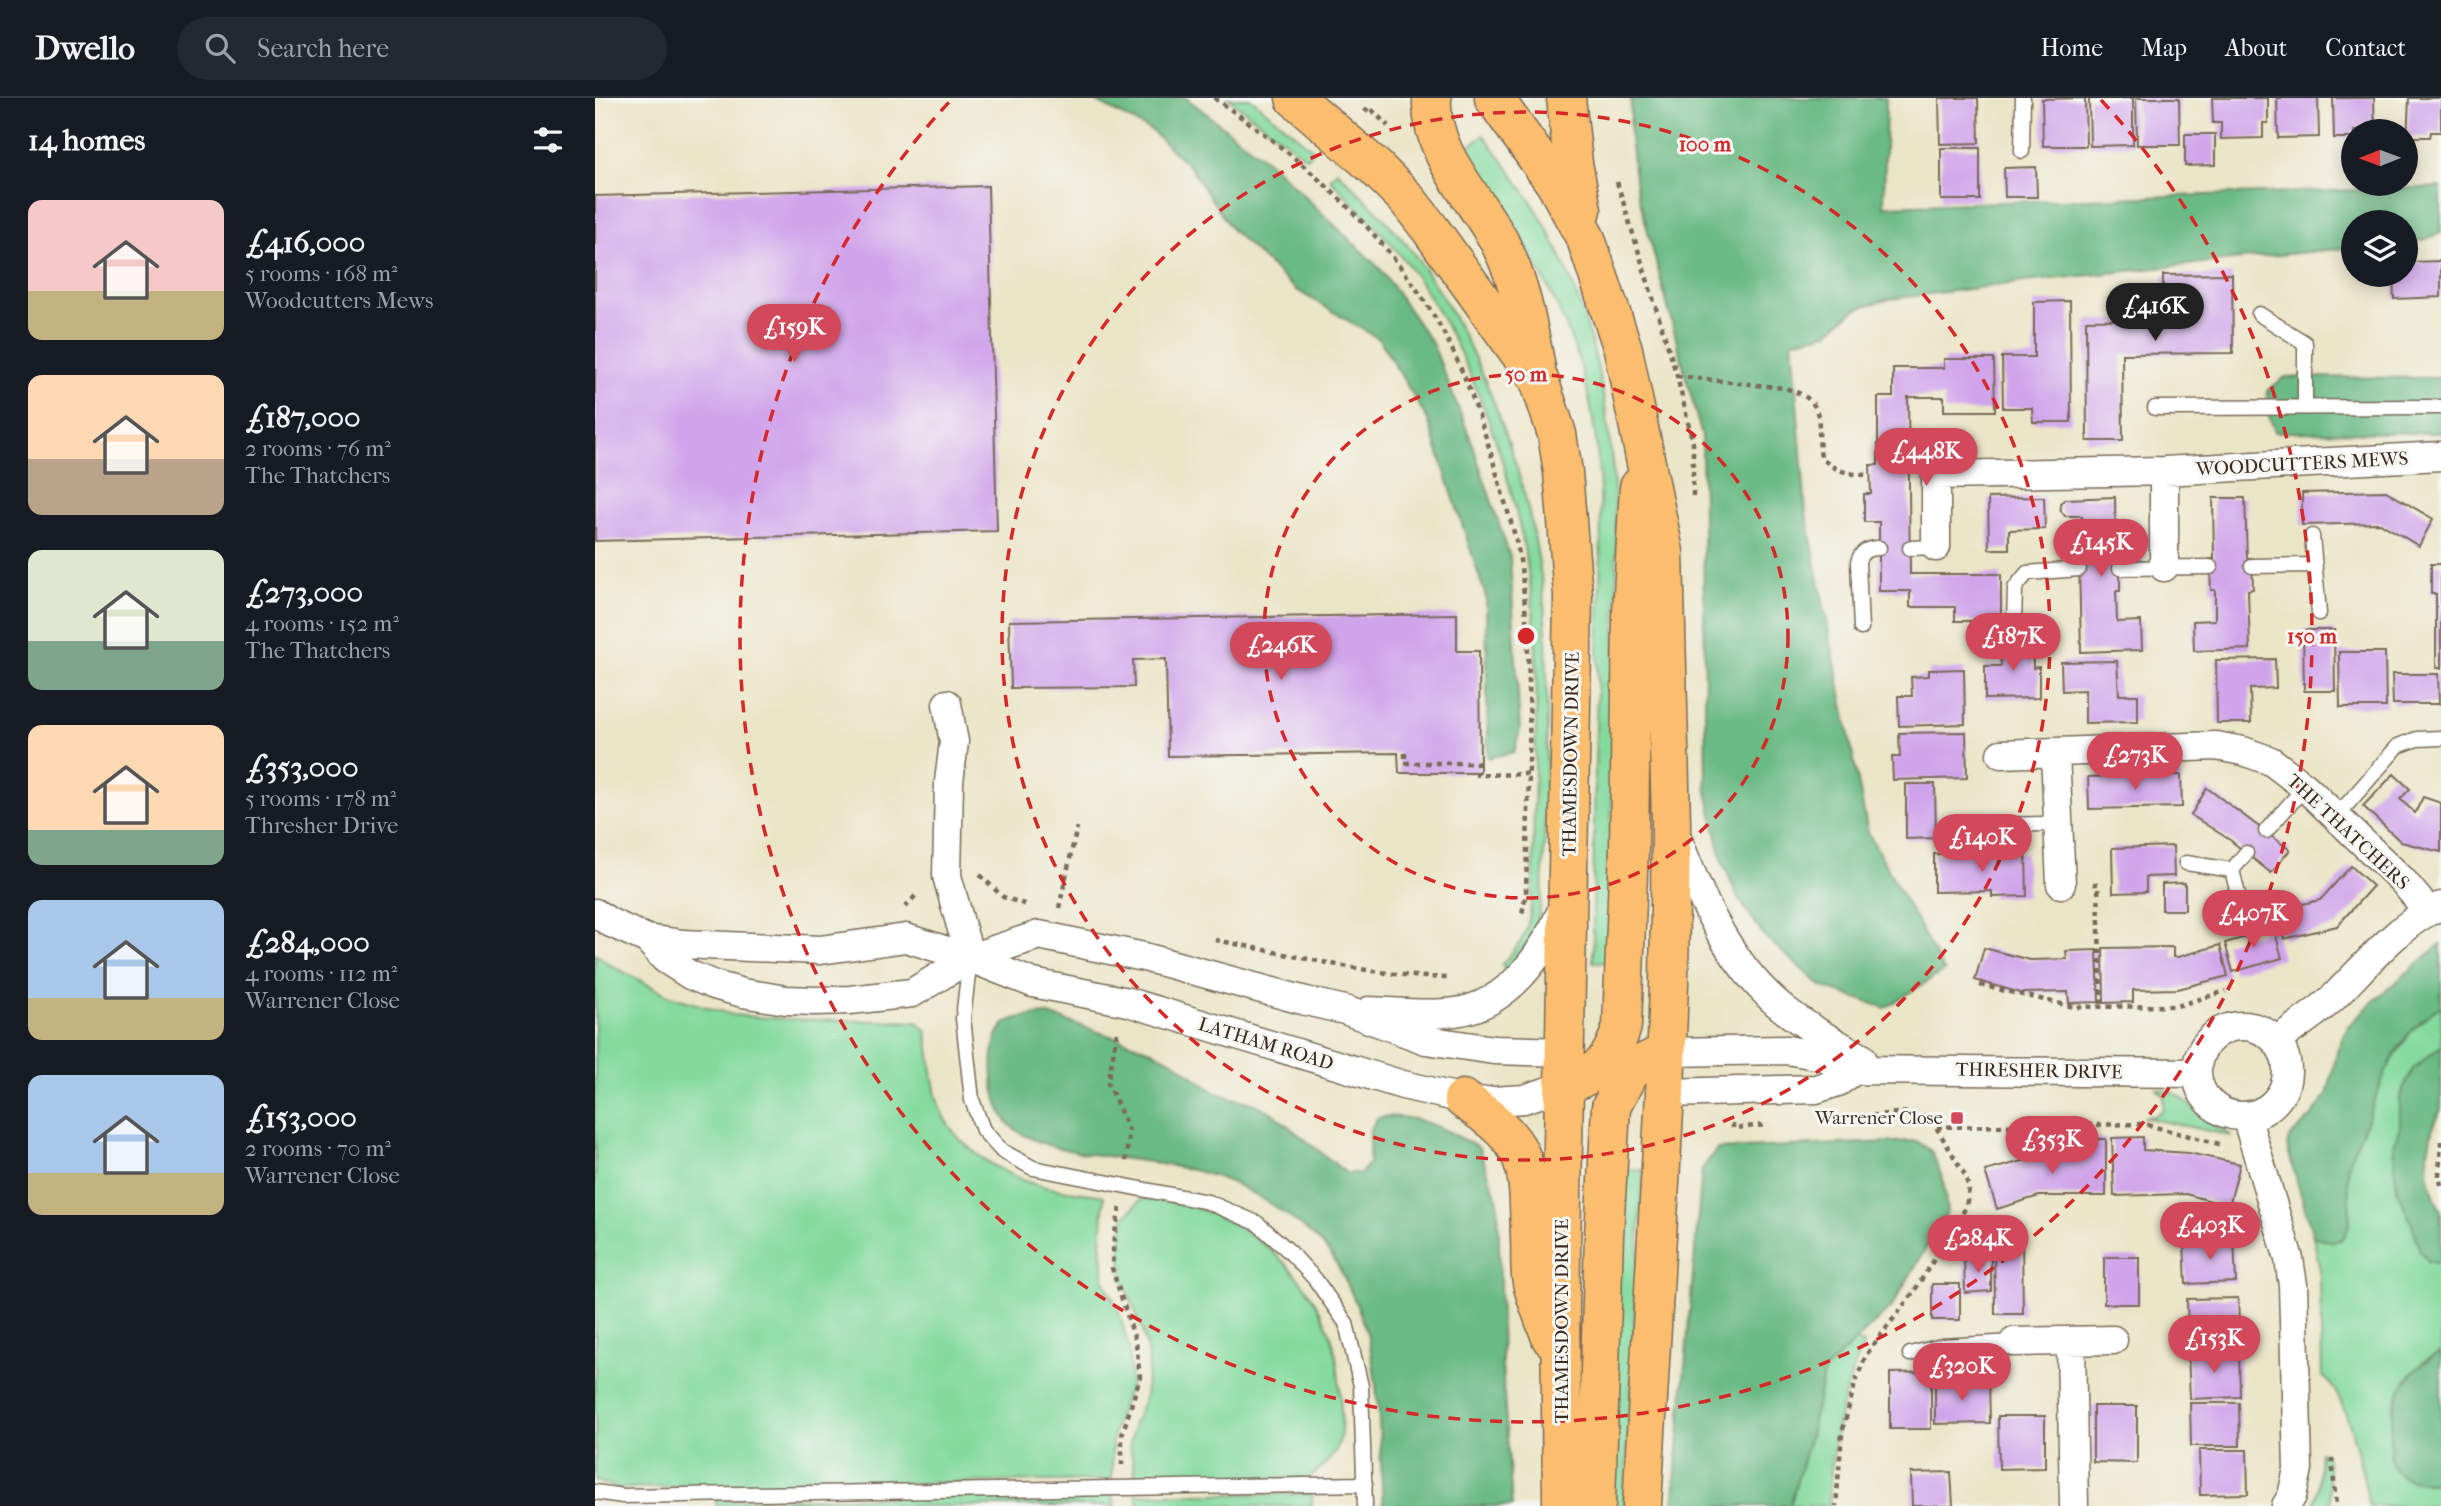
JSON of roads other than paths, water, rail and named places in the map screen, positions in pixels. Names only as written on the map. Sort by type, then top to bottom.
[{"type":"main road","name":"THAMESDOWN DRIVE","points":[[1295,98],[1406,198],[1539,380],[1557,434],[1563,472],[1573,595],[1560,1363],[1562,1506]]},
{"type":"main road","points":[[1431,98],[1431,115],[1438,140],[1500,244],[1525,306],[1539,380]]},
{"type":"main road","points":[[1495,98],[1555,183],[1586,239]]},
{"type":"main road","points":[[1566,98],[1573,163],[1586,239],[1632,384],[1643,453],[1664,552],[1671,823],[1667,1052],[1642,1506]]},
{"type":"main road","points":[[1564,1069],[1593,1072],[1615,1051],[1622,1026],[1633,587],[1636,509],[1643,453]]},
{"type":"main road","points":[[1615,1051],[1667,1052]]},
{"type":"main road","points":[[1596,1506],[1604,1235],[1611,1107],[1628,1074],[1636,1067],[1667,1052]]},
{"type":"main road","points":[[1564,1069],[1619,1090],[1665,1093]]},
{"type":"main road","points":[[1463,1100],[1509,1134],[1520,1152],[1526,1170],[1532,1281],[1560,1363]]},
{"type":"street","name":"WOODCUTTERS MEWS","points":[[1923,548],[1936,475],[2164,471],[2441,456]]},
{"type":"street","points":[[2164,471],[2164,567]]},
{"type":"street","points":[[947,704],[954,742],[949,782],[947,876],[970,958]]},
{"type":"street","name":"THE THATCHERS","points":[[2001,754],[2216,746],[2243,751],[2271,761],[2305,787],[2434,909]]},
{"type":"street","points":[[2055,753],[2061,884]]},
{"type":"street","name":"THRESHER DRIVE","points":[[1671,823],[1697,890],[1746,971],[1769,996],[1837,1044],[1868,1070]]},
{"type":"street","name":"LATHAM ROAD","points":[[1345,1010],[1455,1012],[1477,1007],[1506,989],[1526,972],[1550,938],[1569,895]]},
{"type":"street","points":[[2277,1041],[2331,999],[2380,950],[2434,909]]},
{"type":"street","name":"LATHAM ROAD","points":[[595,913],[647,939],[729,947],[820,950],[906,938],[970,958],[1033,984],[1128,1002],[1341,1067],[1463,1100],[1477,1102],[1524,1099],[1564,1069]]},
{"type":"street","name":"LATHAM ROAD","points":[[647,939],[666,959],[690,975],[714,985],[786,1000],[850,1000],[912,993],[970,958],[1039,935],[1144,957],[1345,1010],[1426,1040],[1495,1050],[1564,1069]]},
{"type":"street","points":[[2250,1129],[2261,1112],[2273,1105],[2282,1094],[2287,1080],[2287,1067],[2284,1053],[2277,1041],[2253,1026],[2239,1025],[2225,1028],[2213,1035],[2203,1046],[2197,1059],[2196,1073],[2199,1088],[2213,1106],[2250,1129],[2289,1259],[2293,1285],[2298,1469],[2292,1496],[2286,1506]]},
{"type":"street","name":"THRESHER DRIVE","points":[[1667,1052],[1787,1049],[1868,1070],[2196,1073]]},
{"type":"street","name":"THRESHER DRIVE","points":[[1665,1093],[1816,1089],[1868,1070]]},
{"type":"street","points":[[2014,1342],[2113,1340]]},
{"type":"street","points":[[2071,1341],[2074,1506]]},
{"type":"lane","points":[[2022,151],[2023,98]]},
{"type":"lane","points":[[2259,314],[2305,342],[2305,407]]},
{"type":"lane","points":[[2155,408],[2441,407]]},
{"type":"lane","points":[[2312,536],[2319,613]]},
{"type":"lane","points":[[1861,628],[1858,562],[1865,550],[1879,548]]},
{"type":"lane","points":[[2252,566],[2314,565]]},
{"type":"lane","points":[[2120,568],[2210,567]]},
{"type":"lane","points":[[2014,623],[2015,588],[2027,573],[2079,569]]},
{"type":"lane","points":[[2336,817],[2398,746],[2417,738],[2441,738]]},
{"type":"lane","points":[[2266,831],[2305,787]]},
{"type":"lane","points":[[1954,825],[2058,824]]},
{"type":"lane","points":[[2232,870],[2246,853]]},
{"type":"lane","points":[[2186,863],[2232,870]]},
{"type":"lane","points":[[2232,870],[2243,914]]},
{"type":"lane","points":[[970,958],[963,1018],[972,1100],[983,1130],[1002,1152],[1033,1168],[1208,1202],[1257,1223],[1315,1279],[1346,1323],[1361,1386],[1365,1506]]},
{"type":"lane","points":[[1910,1354],[1942,1346],[2014,1342]]},
{"type":"lane","points":[[595,1492],[623,1496],[1365,1484]]},
{"type":"place","name":"Warrener Close","points":[[1957,1118]]}]
